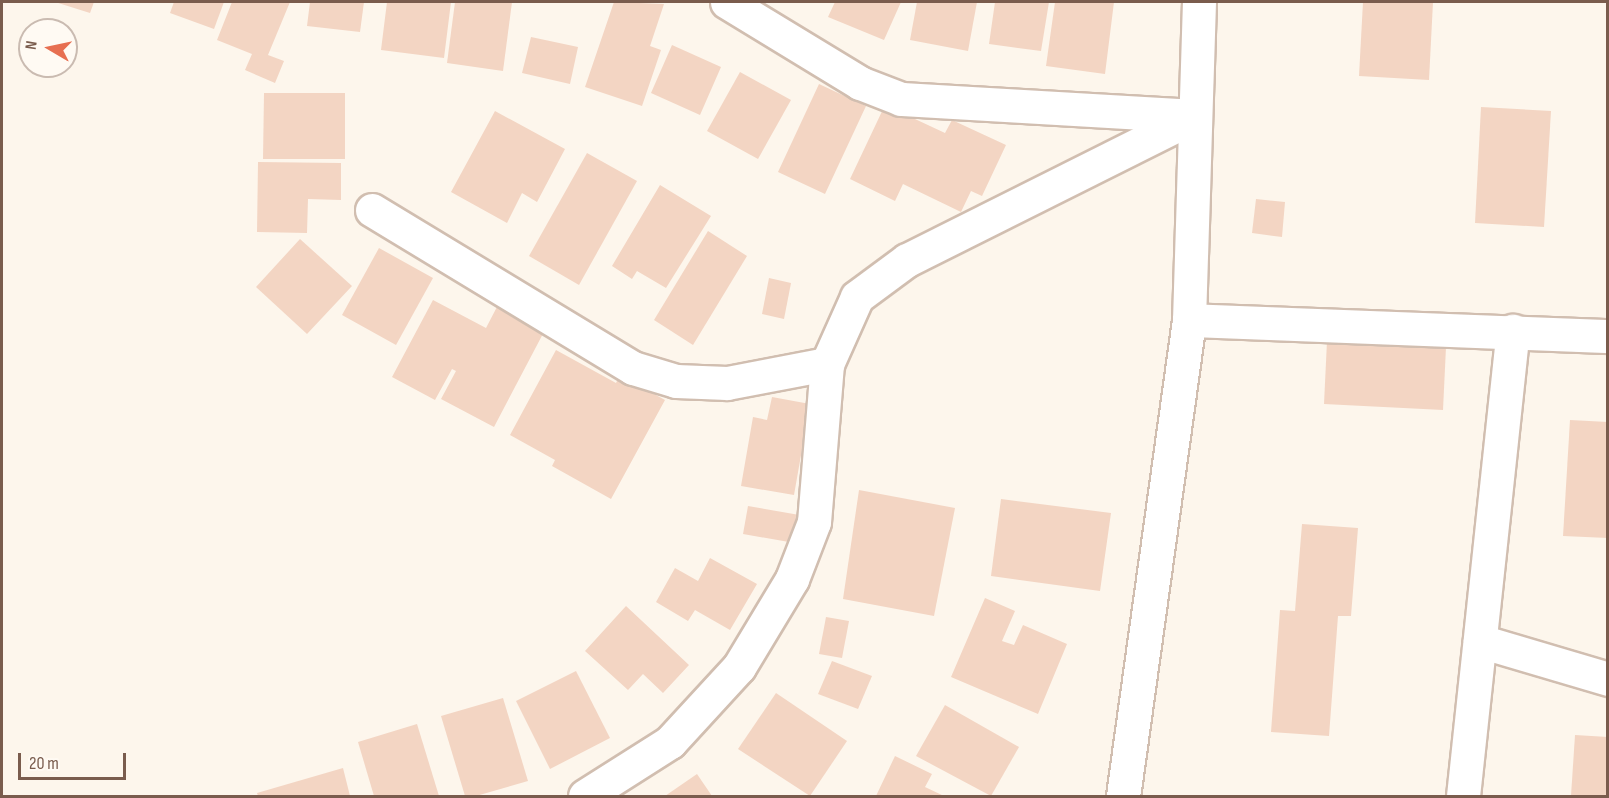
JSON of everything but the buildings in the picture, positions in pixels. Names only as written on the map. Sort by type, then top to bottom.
[{"type":"street","points":[[727,2],[860,83],[901,99],[1194,116]]},
{"type":"street","points":[[1123,796],[1188,320],[1199,2]]},
{"type":"street","points":[[585,796],[670,742],[739,667],[792,579],[814,522],[827,364],[857,297],[907,260],[1194,116]]},
{"type":"street","points":[[372,210],[633,368],[676,381],[727,383],[827,364]]},
{"type":"street","points":[[1188,320],[1608,336]]},
{"type":"street","points":[[1463,796],[1513,331]]},
{"type":"street","points":[[1480,641],[1608,679]]}]
